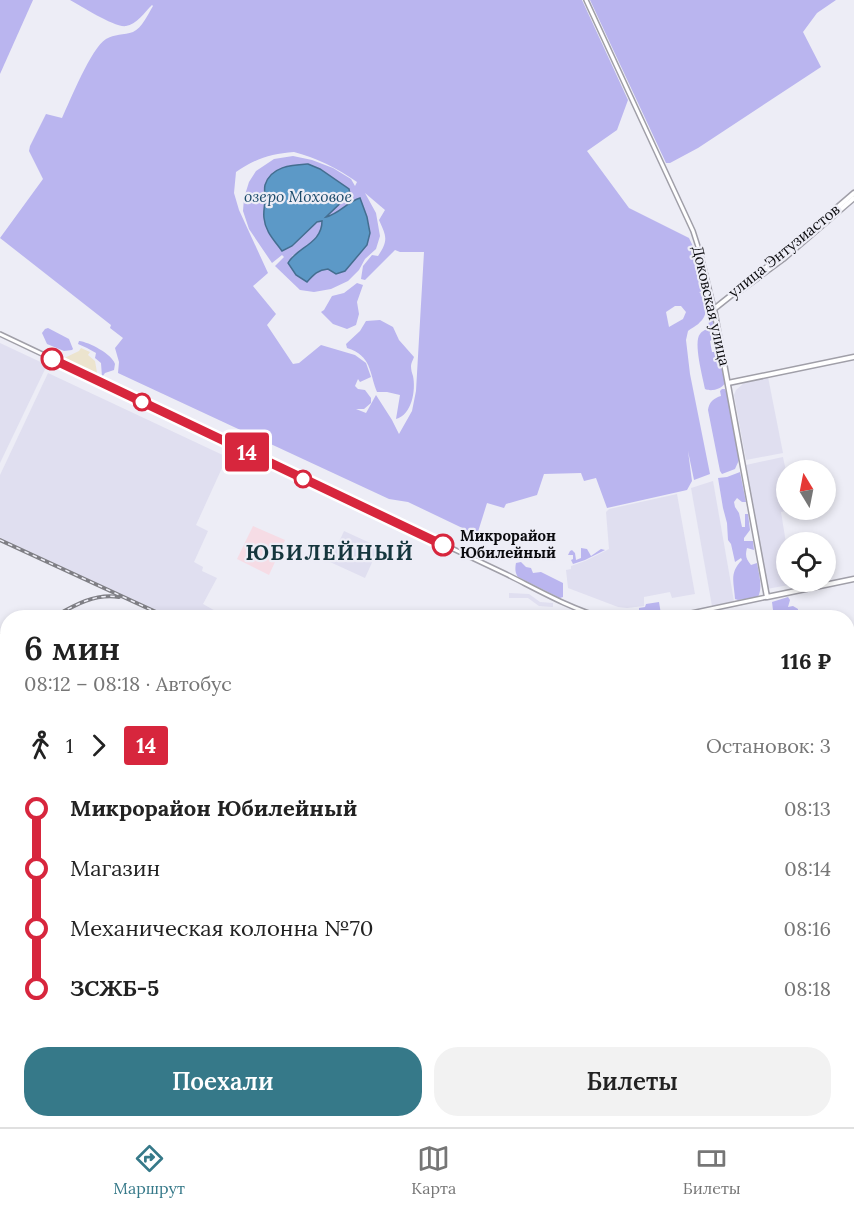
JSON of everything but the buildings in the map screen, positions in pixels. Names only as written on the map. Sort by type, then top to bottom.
[{"type":"main road","name":"улица Энтузиастов","points":[[714,309],[782,255],[854,193]]},
{"type":"main road","name":"улица Энтузиастов","points":[[715,314],[723,304],[783,259],[854,198]]},
{"type":"main road","name":"Доковская улица","points":[[714,309],[767,597]]},
{"type":"main road","points":[[728,382],[854,357]]},
{"type":"main road","points":[[767,597],[854,579]]},
{"type":"street","name":"Доковская улица","points":[[586,0],[693,231],[714,309]]},
{"type":"street","points":[[0,334],[580,610]]},
{"type":"street","points":[[706,610],[767,597]]},
{"type":"shaded area","points":[[0,0],[33,0],[0,74]]},
{"type":"shaded area","points":[[70,0],[582,0],[628,100],[617,130],[587,151],[629,208],[689,238],[700,261],[706,291],[699,292],[702,294],[705,312],[703,319],[688,331],[686,340],[690,374],[710,474],[694,480],[688,451],[692,481],[687,490],[607,508],[596,478],[584,481],[581,473],[544,474],[537,495],[506,504],[504,508],[487,503],[477,535],[408,502],[389,499],[118,373],[119,362],[115,348],[123,338],[110,328],[111,325],[0,238],[43,179],[29,151],[46,114],[62,118],[75,88],[100,44],[109,37],[136,30],[153,6],[137,21],[121,26]],"holes":[[[294,152],[319,160],[334,168],[357,182],[355,186],[351,179],[333,168],[293,156],[274,159],[256,171],[249,182],[243,211],[249,229],[272,263],[282,255],[284,257],[275,266],[300,290],[314,292],[331,289],[348,281],[376,249],[380,236],[376,213],[365,193],[385,210],[379,220],[385,238],[384,246],[378,256],[372,255],[363,266],[361,279],[365,280],[395,250],[424,252],[416,391],[412,411],[399,434],[376,395],[366,413],[356,409],[364,409],[371,403],[371,398],[365,390],[355,386],[358,379],[360,382],[371,377],[366,363],[355,355],[321,345],[299,363],[293,364],[267,325],[276,314],[253,286],[268,273],[239,210],[234,193],[236,172],[257,160]],[[320,169],[341,183],[330,212],[325,218],[360,198],[370,233],[328,269],[320,270],[313,275],[292,256],[308,246],[316,237],[322,221],[310,228],[292,246],[263,216],[264,187]],[[675,306],[681,306],[686,312],[683,319],[669,327],[666,312]]]},
{"type":"shaded area","points":[[590,0],[836,0],[817,13],[803,32],[821,67],[698,148],[666,163]]},
{"type":"shaded area","points":[[357,283],[363,285],[357,302],[359,314],[356,325],[347,329],[333,324],[321,312],[332,296],[344,293]]},
{"type":"shaded area","points":[[714,319],[717,337],[710,341],[712,352],[718,352],[725,383],[719,388],[710,390],[705,389],[699,360],[698,338],[708,328],[709,321]]},
{"type":"shaded area","points":[[380,320],[393,327],[399,340],[414,357],[411,366],[414,382],[412,401],[406,413],[396,419],[400,395],[377,392],[365,360],[355,351],[347,348],[346,344],[360,331],[366,321]]},
{"type":"shaded area","points":[[48,328],[69,339],[73,349],[64,351],[47,344],[42,333]]},
{"type":"shaded area","points":[[79,341],[94,346],[110,356],[115,364],[114,370],[105,373],[102,377],[101,363],[95,358],[96,353],[78,344]]},
{"type":"shaded area","points":[[0,343],[47,365],[0,463]]},
{"type":"shaded area","points":[[81,348],[90,352],[88,355],[95,361],[98,378],[60,360]]},
{"type":"shaded area","points":[[48,373],[227,457],[196,525],[208,531],[194,562],[203,567],[202,571],[217,578],[203,604],[214,610],[153,610],[0,539],[0,475]]},
{"type":"shaded area","points":[[768,377],[783,453],[746,460],[734,395],[744,383]]},
{"type":"shaded area","points":[[722,389],[725,389],[727,394],[739,460],[735,469],[722,474],[708,410],[712,401],[721,396]]},
{"type":"shaded area","points":[[783,457],[784,460],[776,460],[776,520],[782,520],[784,532],[776,532],[776,587],[767,589],[746,465]]},
{"type":"shaded area","points":[[740,472],[746,502],[737,498],[734,502],[742,527],[745,527],[745,514],[748,514],[750,530],[744,541],[753,541],[754,550],[747,548],[746,557],[751,565],[757,563],[760,585],[758,597],[738,600],[735,599],[733,578],[735,569],[742,560],[741,558],[735,562],[728,540],[718,478]]},
{"type":"shaded area","points":[[713,481],[734,601],[712,606],[691,488]]},
{"type":"shaded area","points":[[677,494],[695,594],[672,598],[670,592],[644,597],[644,606],[627,608],[618,607],[568,588],[566,570],[609,549],[606,512],[609,509]]},
{"type":"shaded area","points":[[253,526],[285,540],[269,575],[237,559]]},
{"type":"shaded area","points":[[344,531],[379,547],[365,578],[330,562]]},
{"type":"shaded area","points":[[581,548],[587,549],[591,556],[601,549],[605,550],[573,564],[571,560],[573,555],[568,555],[570,551],[575,553],[576,560],[581,558]]},
{"type":"shaded area","points":[[521,562],[531,568],[533,573],[541,572],[563,583],[563,597],[560,598],[518,577],[516,563]]},
{"type":"shaded area","points":[[509,593],[529,594],[540,602],[553,603],[553,607],[539,606],[528,598],[509,598]]},
{"type":"shaded area","points":[[788,597],[790,600],[788,607],[793,606],[798,610],[773,610],[772,602]]},
{"type":"shaded area","points":[[659,602],[660,610],[639,610],[646,604]]},
{"type":"water","name":"озеро Моховое","points":[[308,164],[320,169],[349,189],[350,194],[326,217],[360,198],[370,233],[367,245],[345,271],[336,274],[328,269],[321,270],[307,282],[296,275],[288,263],[314,240],[321,229],[322,221],[317,222],[292,246],[282,251],[268,231],[264,213],[265,185],[272,174],[283,168]]},
{"type":"railway","points":[[0,540],[152,610]]},
{"type":"railway","points":[[67,610],[92,599],[119,597]]},
{"type":"bus line","name":"14","points":[[52,359],[443,545]]},
{"type":"place","name":"Микрорайон Юбилейный","points":[[443,545]]},
{"type":"district","name":"ЮБИЛЕЙНЫЙ","points":[[330,553]]}]
